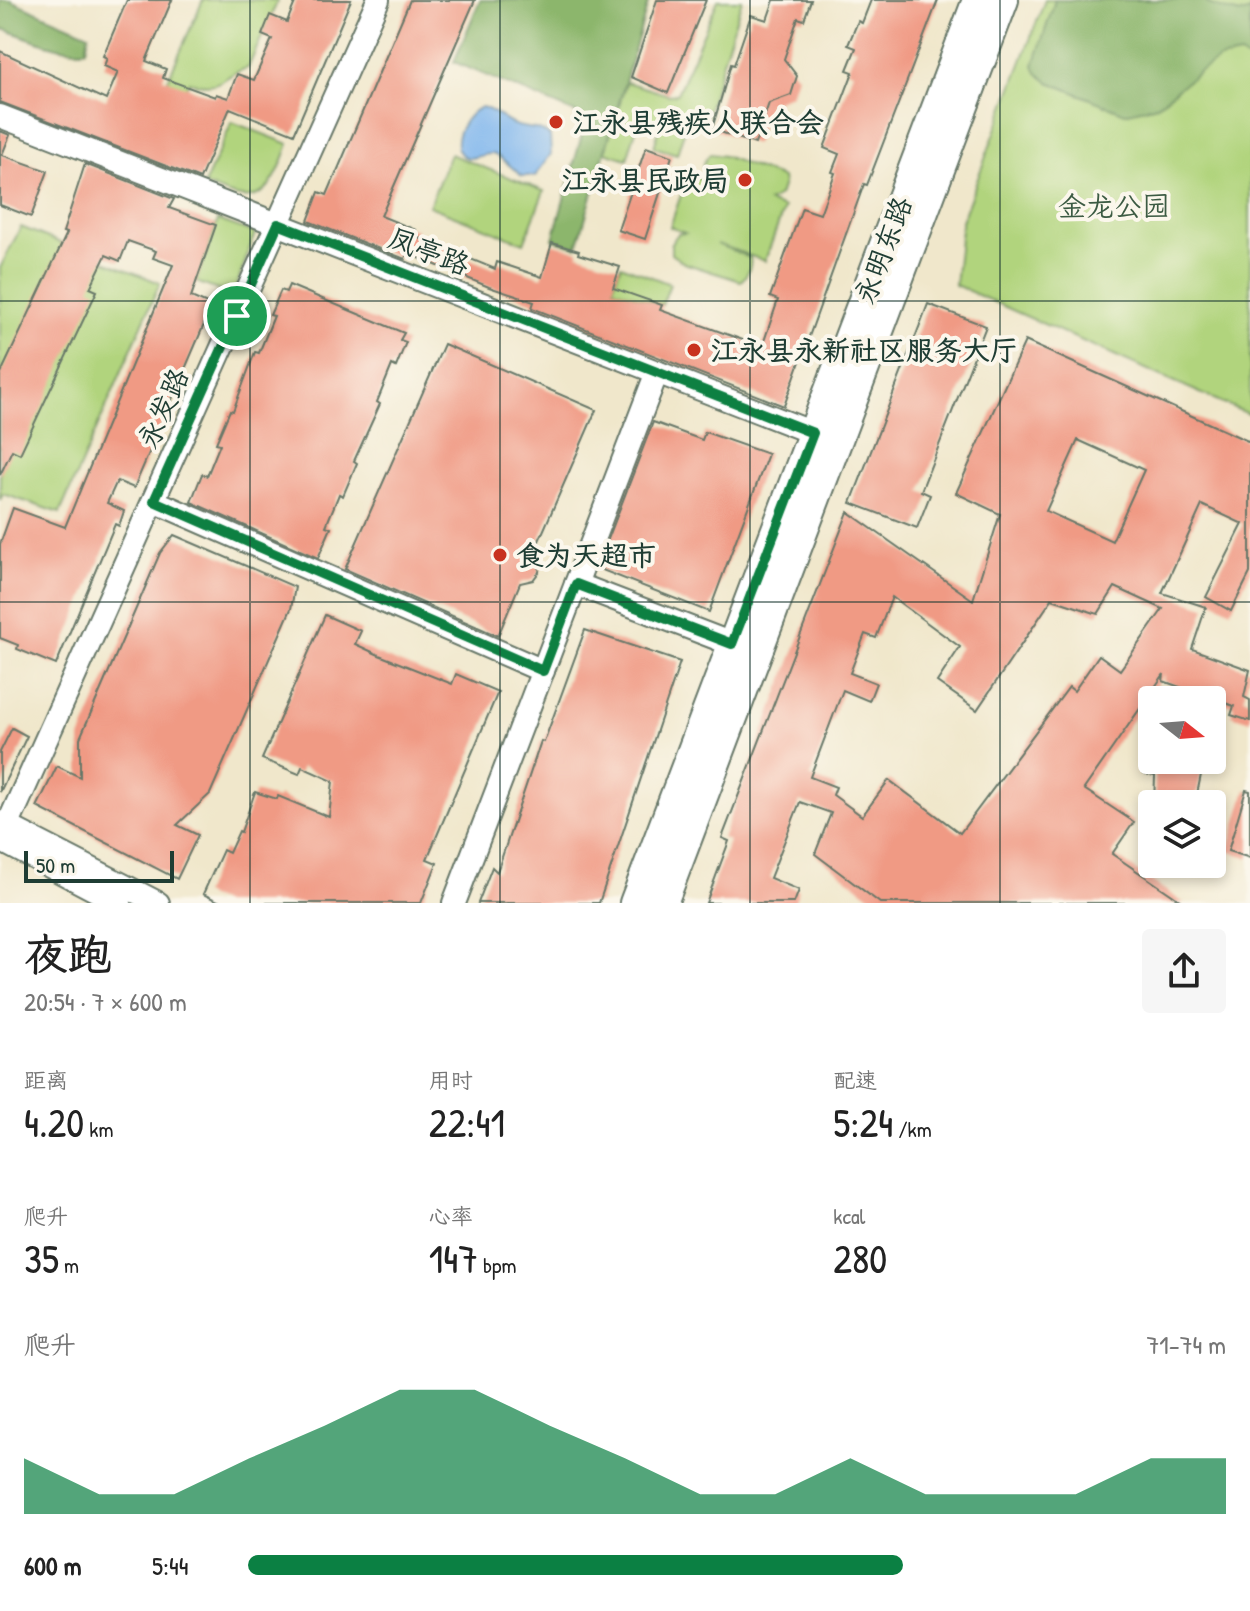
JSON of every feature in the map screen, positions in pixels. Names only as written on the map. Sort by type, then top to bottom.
[{"type":"main road","name":"永明东路","points":[[663,903],[977,0]]},
{"type":"main road","name":"永明东路","points":[[634,903],[732,644],[825,437],[1004,0]]},
{"type":"street","name":"永发路","points":[[2,832],[378,0]]},
{"type":"street","name":"凤亭路","points":[[0,116],[825,437]]},
{"type":"street","points":[[454,903],[657,372]]},
{"type":"street","points":[[154,501],[543,671]]},
{"type":"street","points":[[576,584],[732,644]]},
{"type":"street","points":[[2,832],[120,903]]},
{"type":"street","points":[[2,832],[158,903]]},
{"type":"green space","points":[[0,0],[10,0],[89,34],[86,49],[66,49],[0,28]]},
{"type":"green space","points":[[203,0],[278,0],[248,68],[209,85],[189,82],[183,92],[165,86]]},
{"type":"green space","points":[[480,0],[649,0],[577,247],[553,239],[586,120],[454,62]]},
{"type":"green space","points":[[718,0],[742,0],[706,116],[690,112],[677,154],[654,147],[660,127],[639,120],[627,159],[605,152],[626,82],[669,95],[677,94]]},
{"type":"green space","name":"金龙公园","points":[[1045,0],[1250,0],[1250,415],[955,285],[962,220]]},
{"type":"green space","points":[[1055,0],[1206,0],[1208,4],[1240,14],[1250,11],[1250,60],[1240,55],[1220,59],[1157,105],[1125,113],[1049,82],[1037,73],[1034,65]]},
{"type":"green space","points":[[232,122],[289,144],[273,180],[260,194],[251,197],[232,195],[204,185]]},
{"type":"green space","points":[[450,154],[544,191],[524,243],[429,206]]},
{"type":"green space","points":[[710,154],[724,156],[782,178],[779,196],[768,202],[784,208],[765,261],[717,244],[750,258],[748,271],[741,281],[684,263],[671,254],[671,243],[678,234],[685,233],[670,227],[688,174],[716,184],[703,174],[703,163]]},
{"type":"green space","points":[[218,220],[255,233],[233,296],[196,282]]},
{"type":"green space","points":[[21,227],[160,283],[60,513],[3,494],[0,500],[0,268]]},
{"type":"green space","points":[[621,265],[670,284],[662,305],[613,288]]},
{"type":"water","points":[[482,107],[512,124],[550,136],[551,154],[535,176],[522,176],[495,155],[468,158],[461,154],[457,141],[461,127],[471,114]]},
{"type":"building","points":[[127,0],[172,0],[146,61],[166,69],[163,78],[215,97],[216,94],[228,98],[237,74],[254,80],[272,39],[262,35],[270,15],[287,22],[296,0],[351,0],[294,134],[230,108],[200,179],[0,102],[0,51],[106,100],[118,72],[104,66],[107,58],[103,56]]},
{"type":"building","points":[[410,0],[475,0],[381,216],[416,230],[414,236],[495,269],[497,262],[542,277],[552,243],[579,251],[578,254],[620,267],[613,288],[662,305],[660,310],[762,347],[778,300],[770,297],[802,208],[820,214],[835,173],[832,172],[839,154],[824,148],[853,72],[847,70],[856,48],[848,45],[858,21],[862,23],[871,0],[938,0],[867,185],[864,184],[784,406],[532,308],[534,302],[407,253],[405,259],[308,221],[319,192],[327,195]]},
{"type":"building","points":[[657,0],[706,0],[668,93],[631,77]]},
{"type":"building","points":[[774,0],[811,0],[804,20],[798,18],[784,59],[797,76],[791,95],[769,103],[755,144],[712,129],[731,64],[734,65],[751,15],[767,20]]},
{"type":"building","points":[[0,131],[10,135],[2,155],[48,171],[31,217],[0,205]]},
{"type":"building","points":[[646,147],[672,156],[645,239],[618,230]]},
{"type":"building","points":[[85,164],[174,199],[169,208],[216,225],[191,297],[212,306],[134,488],[117,481],[107,503],[124,511],[119,526],[115,524],[56,665],[17,649],[18,645],[0,638],[0,544],[13,508],[65,527],[173,265],[153,258],[156,251],[128,241],[120,261],[106,255],[90,288],[97,291],[20,454],[12,450],[0,475],[0,375],[67,233],[63,232]]},
{"type":"building","points":[[289,285],[404,333],[400,340],[406,342],[396,367],[392,365],[377,402],[380,404],[354,461],[357,463],[343,496],[339,494],[326,526],[331,528],[318,558],[191,502],[202,474],[207,476],[220,444],[216,443],[230,410],[233,411],[255,352],[259,353],[281,290],[286,292]]},
{"type":"building","points":[[928,304],[986,326],[921,491],[930,495],[917,528],[851,503]]},
{"type":"building","points":[[1025,341],[1250,442],[1250,573],[1231,611],[1206,597],[1243,524],[1202,505],[1162,593],[1206,607],[1192,649],[1250,670],[1244,697],[1250,700],[1250,721],[1231,715],[1234,706],[1226,703],[1226,686],[1177,686],[1163,681],[1164,674],[1156,686],[1138,686],[1138,711],[1084,789],[1134,822],[1112,854],[1138,872],[1138,878],[1147,878],[1184,903],[880,903],[815,854],[831,813],[800,802],[770,878],[799,890],[794,903],[706,903],[729,841],[722,838],[848,512],[973,600],[1000,514],[956,493]],"holes":[[[1078,440],[1144,470],[1112,541],[1046,511]],[[1115,587],[1163,609],[1120,670],[1099,655],[1074,691],[1069,687],[960,833],[889,780],[862,816],[833,795],[836,787],[810,777],[843,690],[869,701],[876,683],[850,673],[865,634],[876,638],[892,597],[960,647],[937,682],[977,710],[1052,599],[1098,614]]]},
{"type":"building","points":[[444,344],[596,410],[535,550],[540,562],[539,572],[533,580],[520,583],[498,636],[345,569]]},
{"type":"building","points":[[653,422],[702,440],[705,432],[768,454],[709,612],[597,568]]},
{"type":"building","points":[[174,535],[295,587],[291,609],[210,794],[177,825],[198,835],[177,879],[37,807],[57,766],[80,777],[80,738],[160,553]]},
{"type":"building","points":[[325,615],[361,631],[355,644],[379,655],[452,684],[456,674],[498,692],[427,859],[437,863],[421,903],[222,903],[203,894],[223,850],[229,853],[241,832],[255,792],[277,799],[278,796],[329,817],[333,781],[302,767],[299,774],[262,759]]},
{"type":"building","points":[[585,630],[680,662],[599,903],[478,903],[492,867],[497,872],[541,741],[544,742]]},
{"type":"building","points":[[12,728],[27,736],[0,792],[0,752]]},
{"type":"building","points":[[1144,774],[1201,774],[1198,790],[1154,790],[1155,776]]},
{"type":"building","points":[[1246,790],[1250,791],[1250,858],[1228,851]]},
{"type":"place","name":"江永县残疾人联合会","points":[[556,122]]},
{"type":"place","name":"江永县民政局","points":[[745,180]]},
{"type":"place","name":"江永县永新社区服务大厅","points":[[694,350]]},
{"type":"place","name":"食为天超市","points":[[500,555]]},
{"type":"route","points":[[278,224],[813,433],[732,644],[576,584],[543,671],[154,501],[237,316],[278,224]]}]
